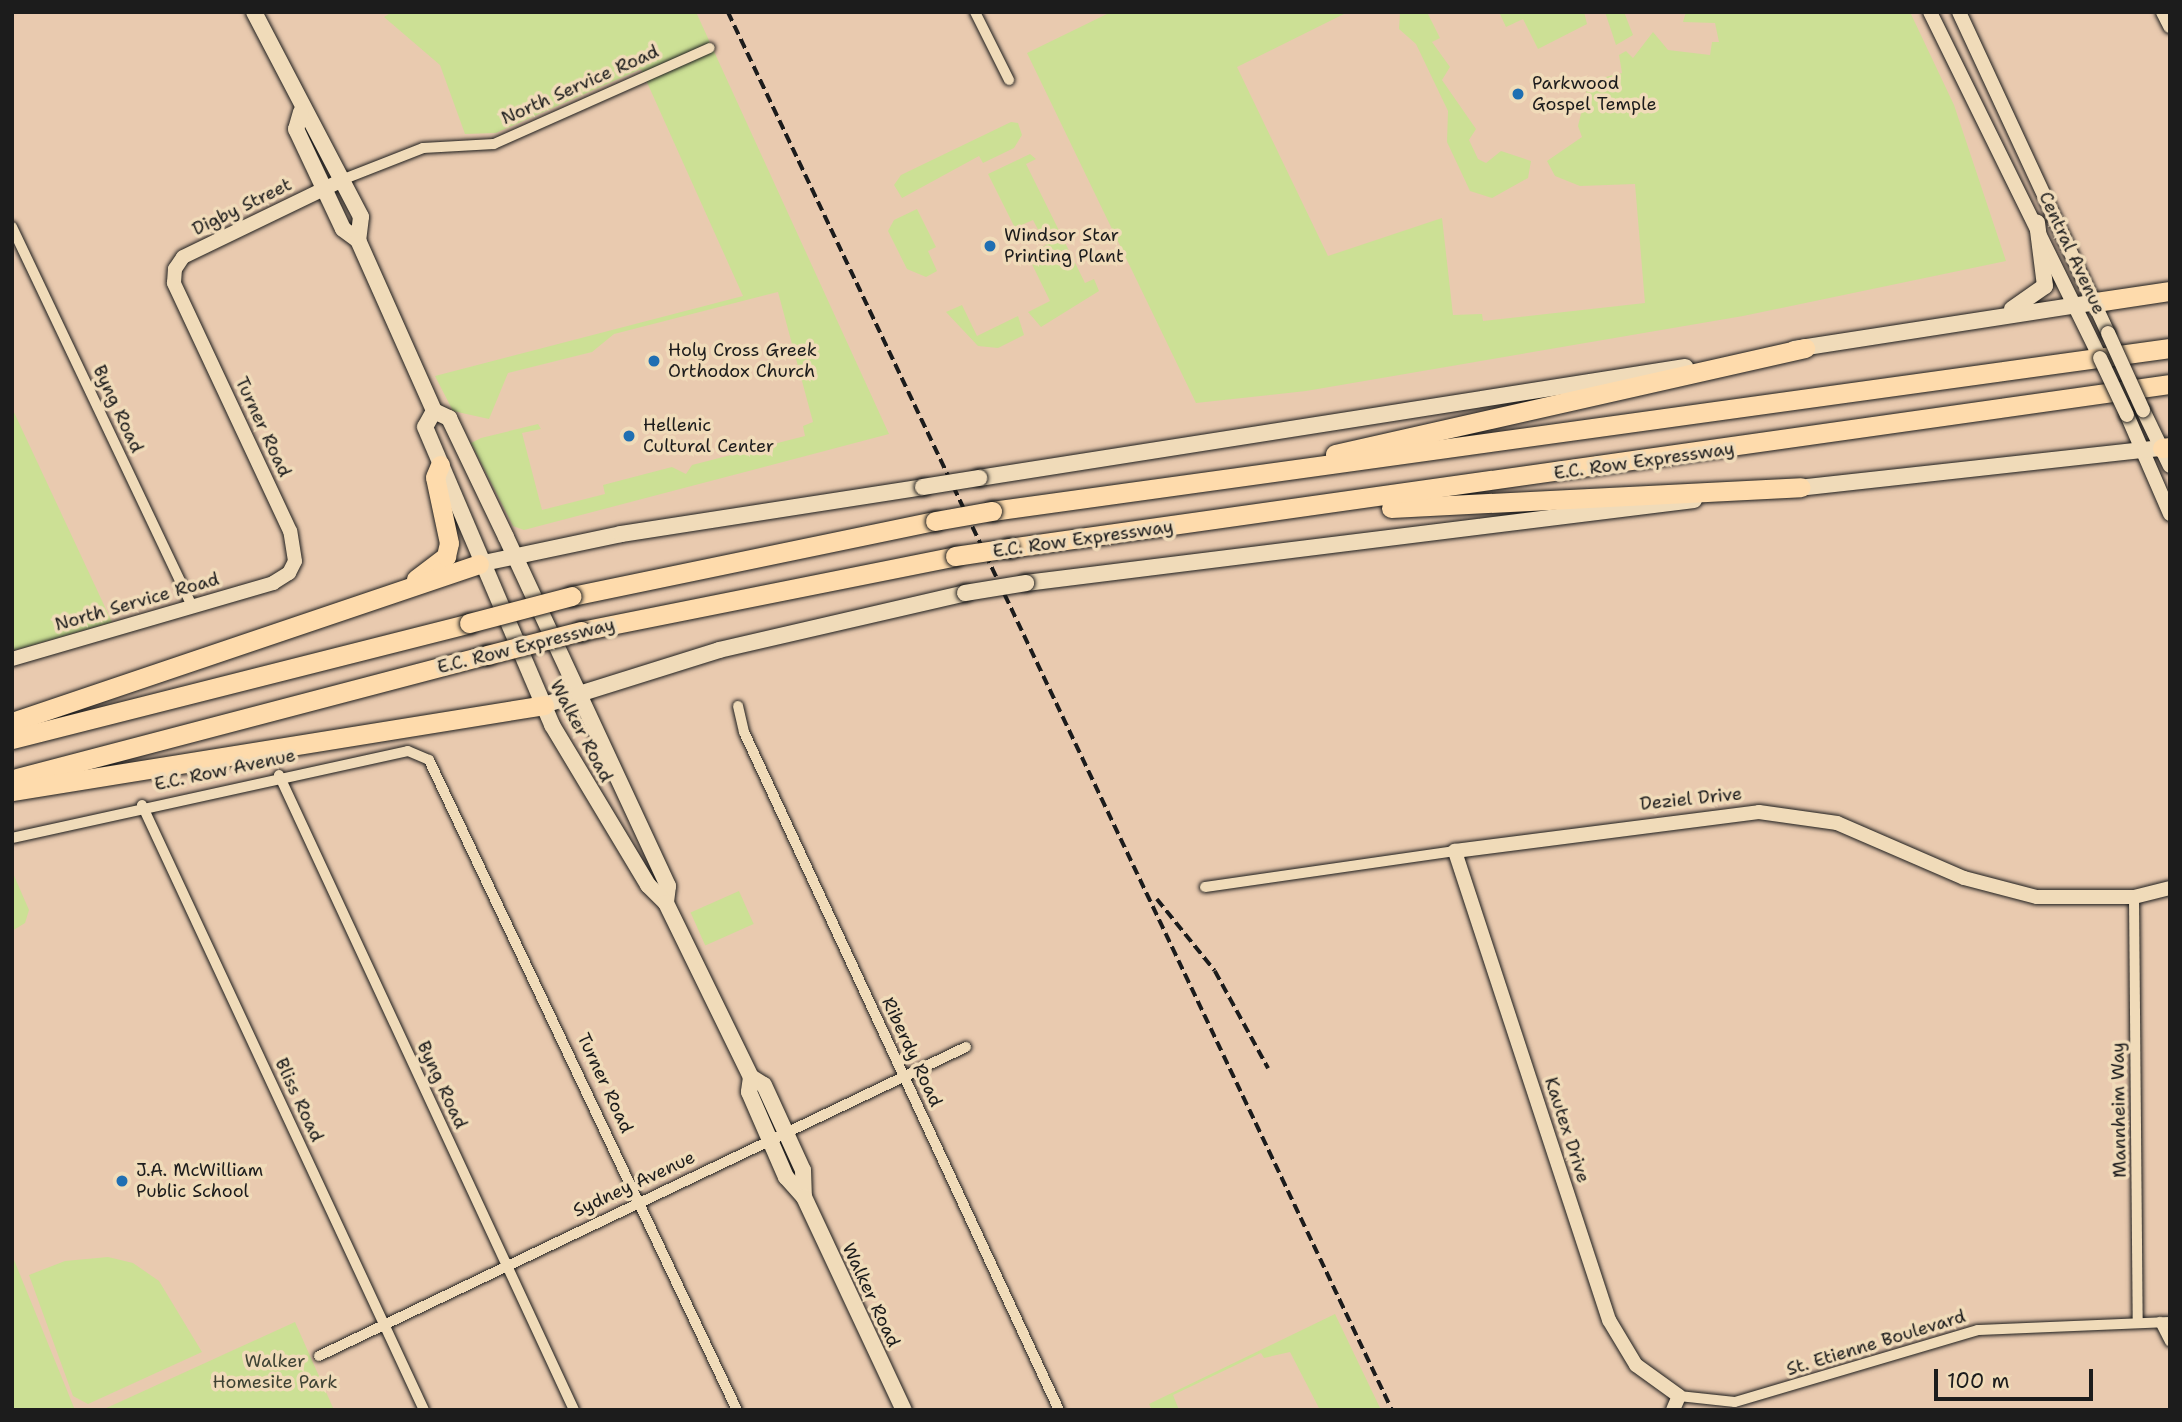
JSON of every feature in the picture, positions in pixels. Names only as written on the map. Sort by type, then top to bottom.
[{"type":"highway","points":[[2087,303],[2170,291]]},
{"type":"highway","points":[[1224,476],[1493,423],[1805,348]]},
{"type":"highway","name":"E.C. Row Expressway","points":[[12,739],[572,596],[935,521],[1224,476],[1397,459],[2170,348]]},
{"type":"highway","name":"E.C. Row Expressway","points":[[12,779],[581,631],[955,556],[1278,513],[2170,384]]},
{"type":"highway","points":[[362,604],[427,573],[446,556],[449,533],[435,477],[440,465]]},
{"type":"highway","points":[[1278,513],[1800,487]]},
{"type":"highway","points":[[12,722],[479,564]]},
{"type":"highway","points":[[12,791],[544,705]]},
{"type":"main road","name":"Walker Road","points":[[254,12],[301,112],[315,121],[344,179],[361,217],[358,240]]},
{"type":"main road","name":"Walker Road","points":[[301,112],[296,129],[343,229],[358,240],[434,411],[449,418],[509,554],[668,886],[666,903]]},
{"type":"main road","points":[[1980,320],[2032,301],[2045,286],[2037,223]]},
{"type":"main road","points":[[479,564],[509,554],[2087,303]]},
{"type":"main road","name":"Walker Road","points":[[434,411],[425,428],[479,564],[544,705],[587,787],[648,885],[666,903],[751,1077],[764,1085],[803,1170],[804,1197]]},
{"type":"main road","points":[[544,705],[719,650],[965,593],[1026,583],[1800,487],[2141,447],[2166,448]]},
{"type":"main road","name":"Walker Road","points":[[751,1077],[749,1092],[769,1140],[786,1177],[804,1197],[904,1410]]},
{"type":"street","points":[[975,12],[1009,80]]},
{"type":"street","name":"Central Avenue","points":[[1930,12],[2037,223],[2108,333],[2143,410],[2166,448],[2170,466]]},
{"type":"street","name":"Central Avenue","points":[[1959,12],[2087,303],[2090,338],[2170,514]]},
{"type":"street","points":[[2163,12],[2170,26]]},
{"type":"street","name":"North Service Road","points":[[344,179],[423,148],[494,144],[710,48]]},
{"type":"street","name":"Digby Street","points":[[174,283],[183,257],[344,179]]},
{"type":"street","name":"Byng Road","points":[[12,227],[192,606]]},
{"type":"street","name":"Turner Road","points":[[174,283],[290,531],[295,561],[273,583]]},
{"type":"street","name":"North Service Road","points":[[12,659],[273,583]]},
{"type":"street","name":"Riberdy Road","points":[[738,706],[744,732],[1059,1410]]},
{"type":"street","name":"E.C. Row Avenue","points":[[12,838],[142,805],[279,775],[408,751],[429,760],[438,772]]},
{"type":"street","name":"Turner Road","points":[[438,772],[737,1410]]},
{"type":"street","name":"Byng Road","points":[[279,775],[574,1410]]},
{"type":"street","name":"Bliss Road","points":[[142,805],[424,1410]]},
{"type":"street","name":"Deziel Drive","points":[[1205,887],[1455,851],[1759,812],[1837,822],[2000,889],[2077,900],[2134,897],[2170,888]]},
{"type":"street","name":"Kautex Drive","points":[[1455,851],[1609,1320],[1636,1365],[1676,1403]]},
{"type":"street","name":"Mannheim Way","points":[[2134,897],[2138,1323]]},
{"type":"street","name":"Sydney Avenue","points":[[319,1356],[383,1322],[966,1047]]},
{"type":"street","points":[[2165,1322],[2170,1342]]},
{"type":"street","name":"St. Etienne Boulevard","points":[[1676,1403],[1735,1402],[1978,1330],[2165,1322]]},
{"type":"green space","points":[[392,12],[696,12],[889,434],[524,530],[513,526],[471,443],[481,438],[538,424],[541,429],[522,433],[542,510],[605,494],[603,485],[672,467],[686,474],[692,465],[805,436],[803,426],[813,422],[778,292],[614,334],[592,352],[508,373],[489,419],[453,411],[435,376],[743,296],[641,69],[496,133],[465,134],[440,65],[384,17]]},
{"type":"green space","points":[[1111,12],[1348,12],[1237,67],[1328,256],[1442,218],[1453,315],[1482,314],[1483,321],[1645,303],[1635,184],[1580,186],[1555,176],[1547,161],[1582,137],[1578,126],[1589,81],[1622,73],[1619,55],[1626,51],[1633,58],[1653,32],[1668,50],[1710,55],[1712,42],[1719,42],[1715,23],[1683,22],[1686,12],[1910,12],[1954,105],[2006,261],[1743,316],[1306,391],[1196,403],[1027,53]]},
{"type":"green space","points":[[1400,12],[1427,12],[1440,38],[1432,42],[1450,67],[1442,80],[1476,129],[1469,140],[1478,159],[1486,163],[1501,151],[1531,161],[1528,178],[1492,198],[1470,191],[1447,142],[1448,111],[1416,44],[1399,29]]},
{"type":"green space","points":[[1499,12],[1584,12],[1587,24],[1538,49],[1523,19],[1506,27]]},
{"type":"green space","points":[[1605,12],[1624,12],[1633,35],[1616,45]]},
{"type":"green space","points":[[1011,122],[1018,123],[1022,135],[1014,148],[983,163],[979,156],[902,198],[894,185],[901,175]]},
{"type":"green space","points":[[1030,154],[1036,159],[1026,164],[1085,283],[1094,279],[1099,291],[1041,327],[1028,312],[1050,301],[1027,254],[1046,245],[1033,220],[1015,228],[988,174]]},
{"type":"green space","points":[[917,209],[936,247],[928,251],[937,271],[926,277],[907,269],[888,231],[894,220]]},
{"type":"green space","points":[[962,305],[977,336],[1018,316],[1024,335],[998,348],[978,346],[946,312]]},
{"type":"green space","points":[[12,408],[112,622],[12,651]]},
{"type":"green space","points":[[12,871],[29,910],[25,923],[12,931]]},
{"type":"green space","points":[[739,891],[754,924],[705,945],[691,913]]},
{"type":"green space","points":[[12,1255],[75,1410],[12,1410]]},
{"type":"green space","points":[[108,1257],[133,1263],[159,1281],[202,1352],[88,1404],[73,1396],[29,1275],[65,1261]]},
{"type":"green space","points":[[1335,1314],[1381,1410],[1320,1410],[1290,1352],[1264,1358],[1261,1353],[1173,1395],[1179,1410],[1152,1410],[1149,1404]]},
{"type":"green space","name":"Walker Homesite Park","points":[[295,1322],[334,1410],[102,1410]]},
{"type":"railway","points":[[728,12],[1392,1410]]},
{"type":"railway","points":[[1157,899],[1215,971],[1268,1068]]},
{"type":"place","name":"Parkwood Gospel Temple","points":[[1518,94]]},
{"type":"place","name":"Windsor Star Printing Plant","points":[[990,246]]},
{"type":"place","name":"Holy Cross Greek Orthodox Church","points":[[654,361]]},
{"type":"place","name":"Hellenic Cultural Center","points":[[629,436]]},
{"type":"place","name":"J.A. McWilliam Public School","points":[[122,1181]]}]
